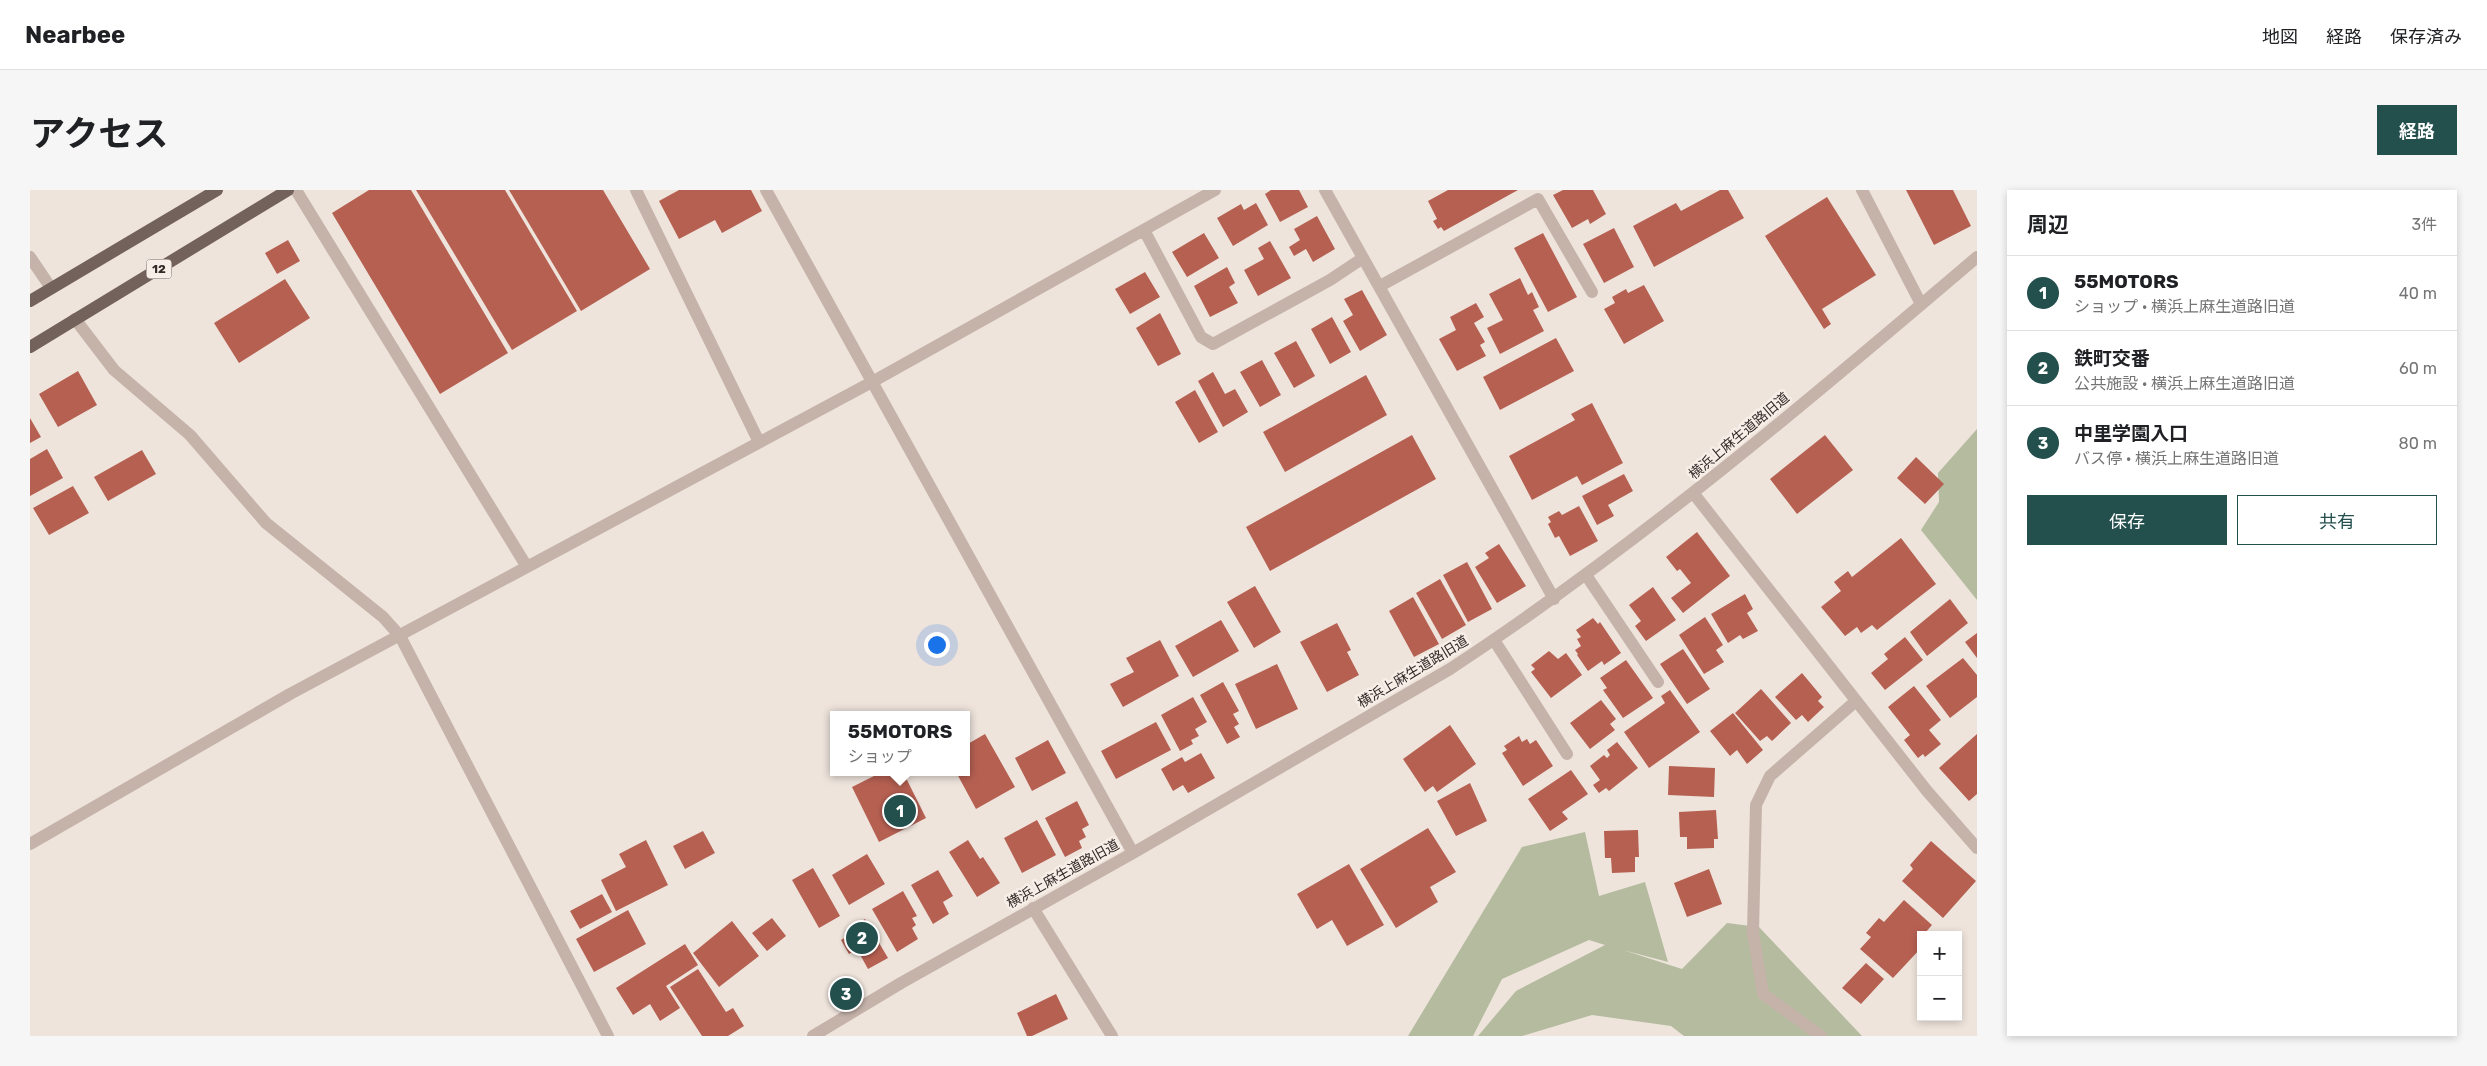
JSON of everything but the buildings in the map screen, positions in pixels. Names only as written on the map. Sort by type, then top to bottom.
[{"type":"main road","points":[[30,301],[217,190]]},
{"type":"main road","name":"12","points":[[30,347],[288,190]]},
{"type":"street","points":[[296,190],[527,567]]},
{"type":"street","points":[[636,190],[759,442]]},
{"type":"street","points":[[766,190],[1133,853]]},
{"type":"street","points":[[30,844],[290,694],[872,382],[1215,190]]},
{"type":"street","points":[[1325,190],[1554,599]]},
{"type":"street","points":[[1862,190],[1922,304]]},
{"type":"street","points":[[1380,286],[1538,198],[1592,292]]},
{"type":"street","points":[[1144,230],[1201,337],[1213,344],[1330,280],[1363,258]]},
{"type":"street","points":[[30,257],[51,288]]},
{"type":"street","name":"横浜上麻生道路旧道","points":[[813,1036],[901,983],[1133,853],[1442,674],[1494,640],[1554,599],[1694,494],[1977,257]]},
{"type":"street","points":[[76,320],[114,370],[190,435],[266,523],[383,617],[400,636],[608,1036]]},
{"type":"street","points":[[1694,494],[1927,791],[1977,848]]},
{"type":"street","points":[[1586,575],[1658,682]]},
{"type":"street","points":[[1494,640],[1567,754]]},
{"type":"street","points":[[1821,1036],[1763,994],[1753,932],[1756,805],[1770,776],[1856,701]]},
{"type":"street","points":[[1033,908],[1112,1036]]},
{"type":"green space","points":[[1977,429],[1977,600],[1921,530],[1939,502],[1938,473]]},
{"type":"green space","points":[[1585,832],[1599,896],[1645,882],[1668,962],[1623,950],[1682,969],[1727,923],[1759,927],[1862,1036],[1684,1036],[1671,1026],[1592,1015],[1522,1036],[1478,1036],[1516,991],[1605,945],[1589,940],[1502,979],[1473,1036],[1408,1036],[1522,847]]},
{"type":"place","name":"55MOTORS","points":[[900,811]]},
{"type":"place","name":"鉄町交番","points":[[862,938]]},
{"type":"place","name":"中里学園入口","points":[[846,994]]}]
